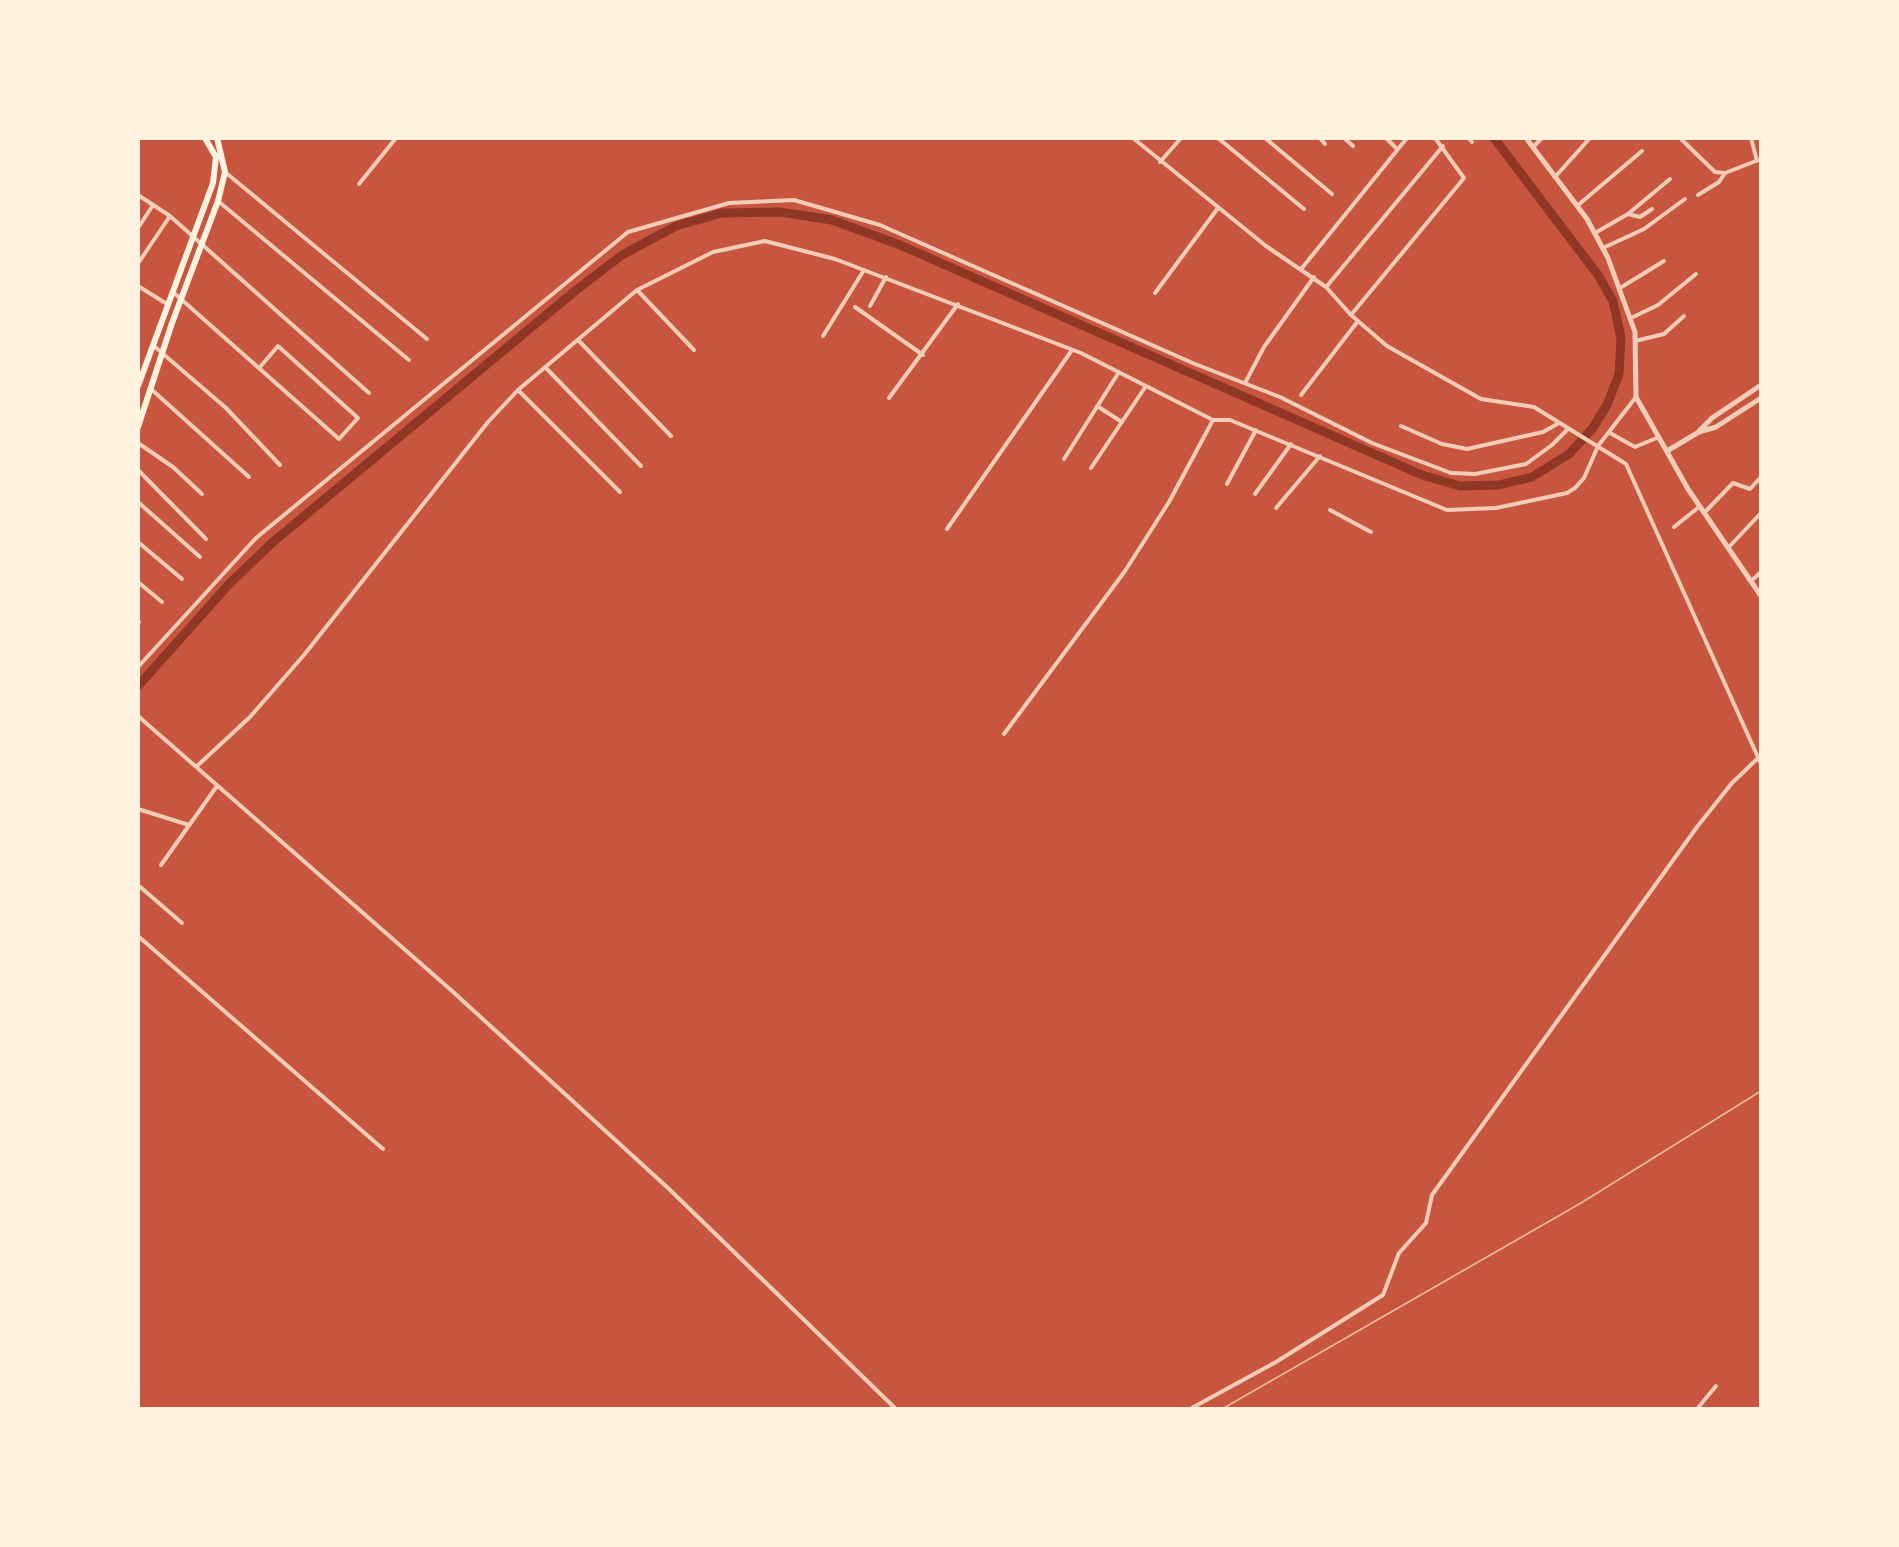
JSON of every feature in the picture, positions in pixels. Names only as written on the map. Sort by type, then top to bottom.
[{"type":"main road","points":[[138,383],[217,169],[216,157],[205,138]]},
{"type":"main road","points":[[138,427],[162,351],[218,201],[225,172],[217,138]]},
{"type":"street","points":[[359,184],[396,138]]},
{"type":"street","points":[[1133,138],[1218,208],[1314,277],[1387,346],[1466,393],[1481,399],[1534,407],[1626,464],[1760,761],[1733,781],[1697,827],[1433,1193],[1426,1223],[1399,1253],[1383,1295],[1276,1362],[1190,1409]]},
{"type":"street","points":[[1160,162],[1181,138]]},
{"type":"street","points":[[1218,138],[1304,209]]},
{"type":"street","points":[[1265,138],[1332,194]]},
{"type":"street","points":[[1320,138],[1325,144]]},
{"type":"street","points":[[1344,138],[1353,146]]},
{"type":"street","points":[[1386,138],[1397,149]]},
{"type":"street","points":[[1302,268],[1407,138]]},
{"type":"street","points":[[1351,315],[1462,182],[1463,173],[1435,138]]},
{"type":"street","points":[[1526,138],[1595,233],[1620,288],[1631,318],[1635,341],[1636,397],[1699,507],[1761,596]]},
{"type":"street","points":[[1533,147],[1542,138]]},
{"type":"street","points":[[1555,177],[1590,138]]},
{"type":"street","points":[[1680,138],[1707,168],[1725,173]]},
{"type":"street","points":[[1698,195],[1719,182],[1725,173],[1759,160],[1751,138]]},
{"type":"street","points":[[1326,287],[1443,146]]},
{"type":"street","points":[[1577,206],[1642,151]]},
{"type":"street","points":[[225,172],[427,339]]},
{"type":"street","points":[[1595,233],[1628,214],[1670,179]]},
{"type":"street","points":[[138,195],[170,216],[369,393]]},
{"type":"street","points":[[1603,248],[1644,229],[1685,199]]},
{"type":"street","points":[[138,667],[256,538],[628,232],[729,203],[794,200],[880,225],[1053,304],[1245,383],[1372,443],[1451,473],[1487,473],[1526,464],[1567,430]]},
{"type":"street","points":[[218,201],[409,360]]},
{"type":"street","points":[[138,228],[153,205]]},
{"type":"street","points":[[1155,293],[1218,208]]},
{"type":"street","points":[[1628,214],[1640,217],[1652,209]]},
{"type":"street","points":[[140,263],[170,216]]},
{"type":"street","points":[[196,767],[250,717],[304,655],[488,422],[518,390],[637,290],[713,252],[756,242],[779,244],[886,277],[1072,350],[1213,420],[1230,420],[1256,430],[1447,510],[1496,508],[1567,493],[1584,478],[1598,446],[1636,397]]},
{"type":"street","points":[[1620,288],[1664,261]]},
{"type":"street","points":[[823,336],[864,270]]},
{"type":"street","points":[[1631,318],[1658,305],[1696,274]]},
{"type":"street","points":[[870,306],[886,277]]},
{"type":"street","points":[[1245,383],[1264,347],[1314,277]]},
{"type":"street","points":[[138,286],[167,304]]},
{"type":"street","points":[[637,290],[694,350]]},
{"type":"street","points":[[172,291],[339,439],[358,418],[278,346],[260,367]]},
{"type":"street","points":[[889,398],[958,304]]},
{"type":"street","points":[[855,307],[923,355]]},
{"type":"street","points":[[1635,341],[1664,334],[1684,316]]},
{"type":"street","points":[[1301,395],[1358,321]]},
{"type":"street","points":[[578,340],[671,436]]},
{"type":"street","points":[[152,345],[226,408],[280,465]]},
{"type":"street","points":[[947,529],[1072,350]]},
{"type":"street","points":[[545,367],[641,466]]},
{"type":"street","points":[[1064,459],[1119,372]]},
{"type":"street","points":[[1699,432],[1712,418],[1761,385]]},
{"type":"street","points":[[1091,468],[1146,386]]},
{"type":"street","points":[[151,389],[249,477]]},
{"type":"street","points":[[518,390],[620,492]]},
{"type":"street","points":[[1667,451],[1699,432],[1716,427],[1761,398]]},
{"type":"street","points":[[1097,406],[1122,422]]},
{"type":"street","points":[[1004,734],[1125,571],[1169,502],[1213,420]]},
{"type":"street","points":[[1401,426],[1442,444],[1467,449],[1543,432],[1559,423]]},
{"type":"street","points":[[1227,484],[1256,430]]},
{"type":"street","points":[[1610,433],[1635,447],[1659,437]]},
{"type":"street","points":[[138,443],[173,467],[202,494]]},
{"type":"street","points":[[1255,494],[1291,444]]},
{"type":"street","points":[[1276,508],[1320,456]]},
{"type":"street","points":[[138,470],[206,539]]},
{"type":"street","points":[[1704,513],[1733,483],[1750,489],[1761,477]]},
{"type":"street","points":[[138,502],[200,557]]},
{"type":"street","points":[[1674,527],[1699,507]]},
{"type":"street","points":[[1330,510],[1371,532]]},
{"type":"street","points":[[1728,548],[1761,513]]},
{"type":"street","points":[[138,542],[182,579]]},
{"type":"street","points":[[1751,581],[1761,572]]},
{"type":"street","points":[[138,582],[162,602]]},
{"type":"street","points":[[138,716],[451,990],[668,1188],[896,1409]]},
{"type":"street","points":[[161,865],[217,786]]},
{"type":"street","points":[[138,809],[190,825]]},
{"type":"street","points":[[138,885],[182,923]]},
{"type":"street","points":[[138,936],[383,1149]]},
{"type":"street","points":[[1697,1409],[1716,1386]]},
{"type":"waterway","points":[[138,686],[230,583],[273,542],[575,291],[622,255],[676,226],[722,213],[780,212],[832,220],[900,245],[1422,475],[1460,486],[1499,485],[1532,477],[1569,454],[1592,429],[1607,405],[1619,374],[1621,338],[1613,301],[1598,275],[1494,138]]},
{"type":"railway","points":[[1222,1409],[1581,1203],[1761,1091]]}]
